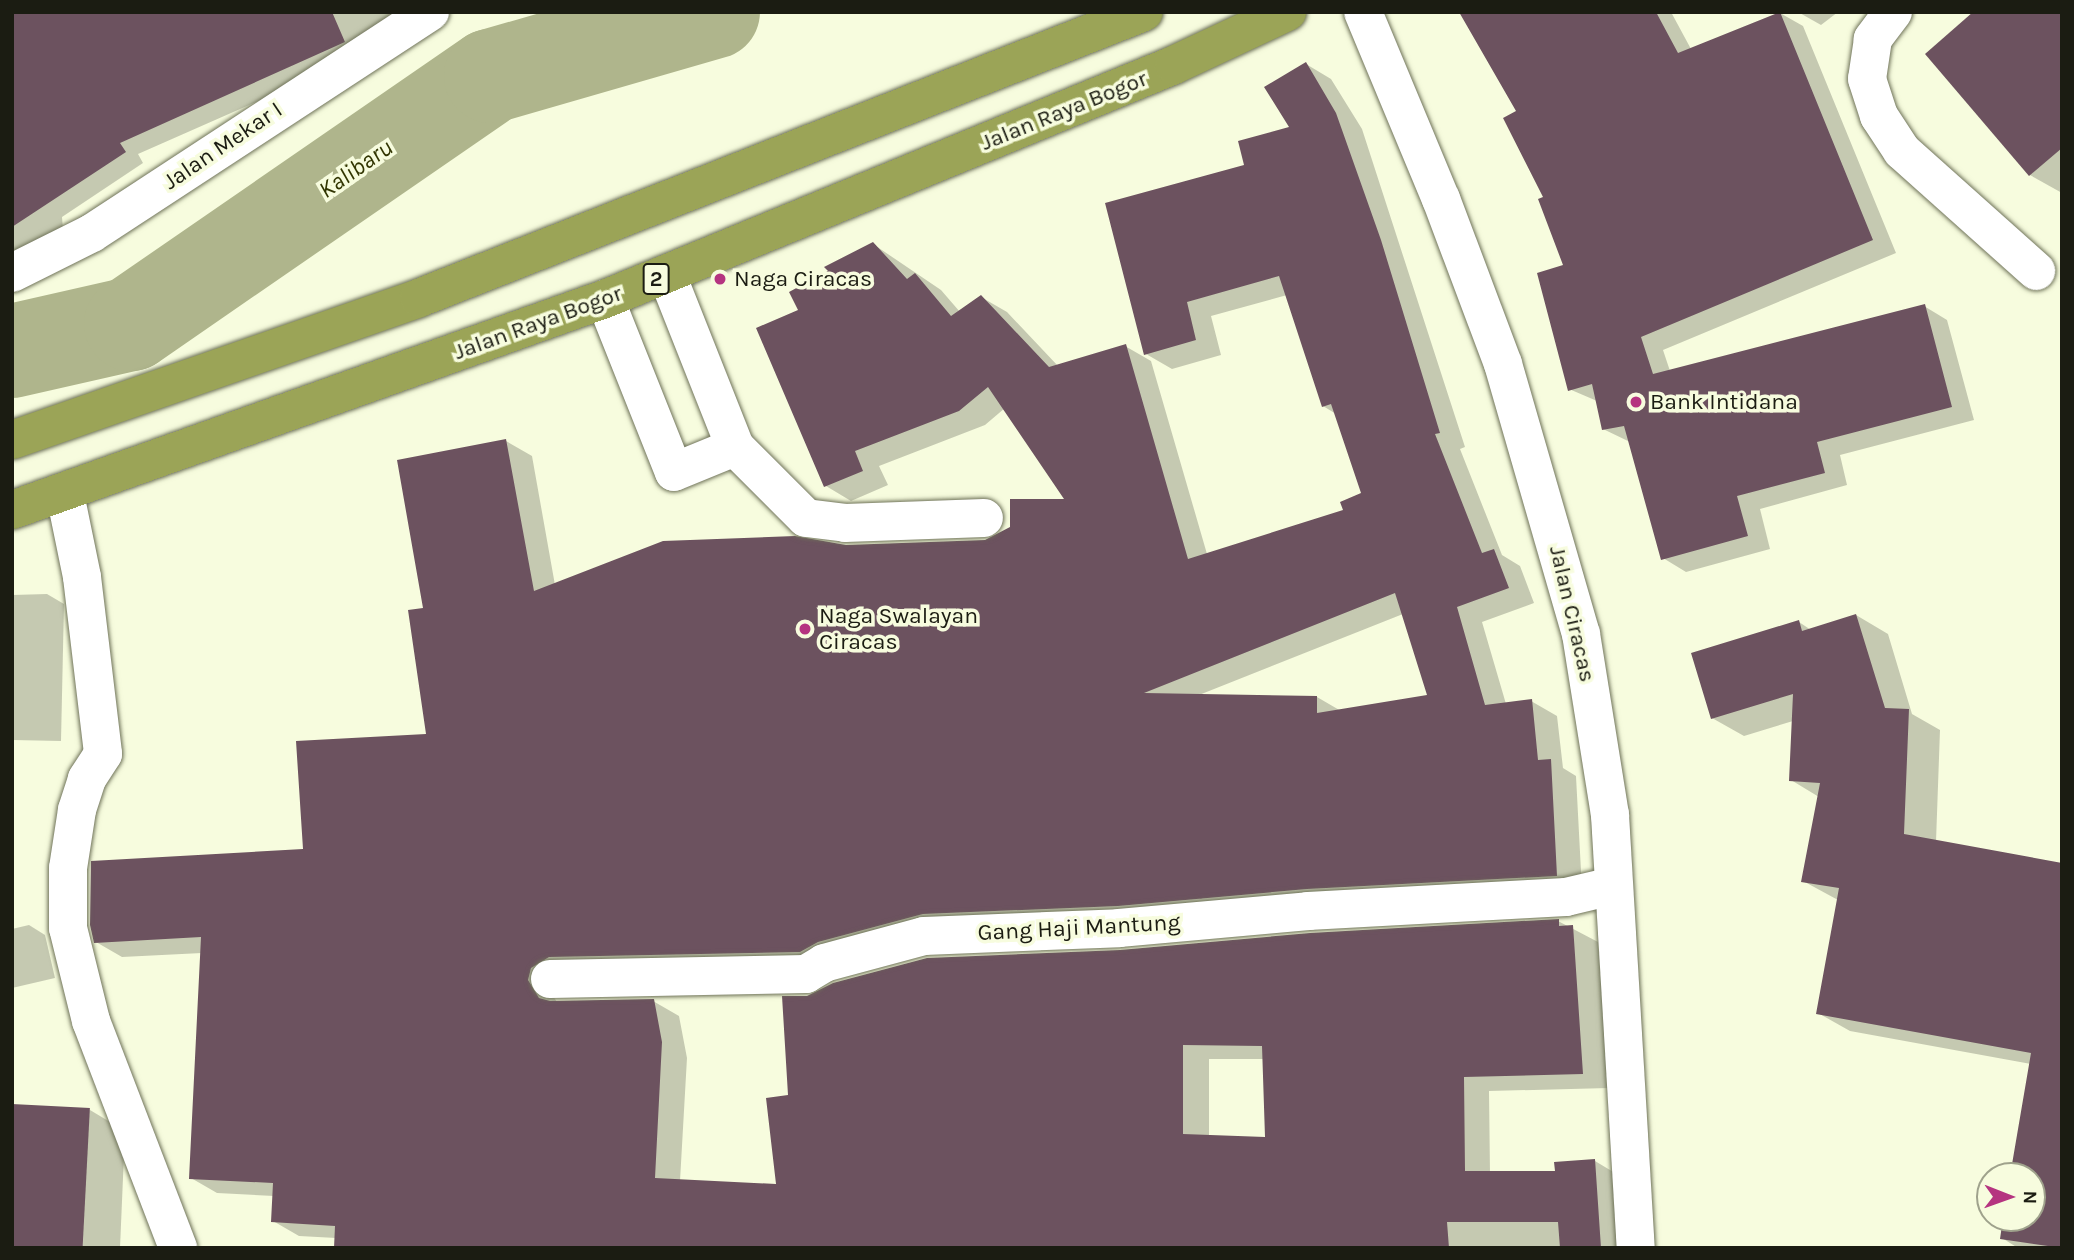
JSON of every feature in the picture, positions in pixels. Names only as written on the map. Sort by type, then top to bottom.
[{"type":"highway","points":[[12,440],[419,298],[1144,12]]},
{"type":"highway","name":"Jalan Raya Bogor","points":[[12,510],[65,494],[606,299],[1174,65],[1287,12]]},
{"type":"street","name":"Jalan Mekar I","points":[[12,273],[92,233],[430,12]]},
{"type":"street","name":"Jalan Ciracas","points":[[1363,12],[1441,199],[1503,364],[1581,634],[1610,815],[1612,887],[1636,1248]]},
{"type":"street","points":[[1893,12],[1873,39],[1867,79],[1879,116],[1902,151],[2036,271]]},
{"type":"street","points":[[667,275],[735,447],[806,518],[845,523],[984,518]]},
{"type":"street","points":[[606,299],[674,472],[735,447]]},
{"type":"street","points":[[65,494],[82,577],[103,754],[87,779],[77,810],[68,868],[68,928],[91,1021],[178,1248]]},
{"type":"street","name":"Gang Haji Mantung","points":[[550,979],[806,974],[824,962],[924,936],[1140,927],[1308,911],[1566,897],[1612,887]]},
{"type":"building","points":[[12,12],[332,12],[345,42],[120,143],[126,152],[12,227]]},
{"type":"building","points":[[1459,12],[1656,12],[1678,53],[1780,12],[1873,240],[1641,337],[1653,374],[1925,304],[1952,407],[1817,442],[1825,473],[1737,496],[1748,536],[1661,560],[1624,426],[1602,430],[1592,384],[1568,391],[1537,273],[1563,265],[1538,199],[1543,197],[1503,118],[1516,111]]},
{"type":"building","points":[[1973,12],[2062,12],[2062,148],[2029,176],[1925,54]]},
{"type":"building","points":[[1306,62],[1336,113],[1381,240],[1440,433],[1435,434],[1482,553],[1494,549],[1509,588],[1457,607],[1485,705],[1532,699],[1538,760],[1551,759],[1557,876],[1307,889],[1118,906],[923,914],[818,942],[800,952],[549,957],[531,968],[528,980],[539,998],[550,1001],[654,999],[662,1042],[655,1178],[776,1184],[766,1098],[788,1095],[782,996],[807,996],[833,983],[927,958],[1120,950],[1310,933],[1559,919],[1559,926],[1573,925],[1583,1074],[1464,1077],[1465,1171],[1555,1171],[1554,1162],[1595,1159],[1601,1248],[1560,1248],[1558,1222],[1447,1222],[1449,1248],[334,1248],[335,1226],[271,1222],[273,1183],[189,1179],[201,937],[94,943],[90,925],[91,861],[303,849],[296,741],[426,734],[408,610],[423,608],[397,460],[506,439],[534,591],[663,541],[795,536],[846,545],[985,540],[1010,527],[1010,499],[1064,499],[988,387],[959,411],[855,451],[863,471],[824,487],[756,328],[798,310],[789,292],[828,271],[824,267],[873,242],[907,279],[915,273],[951,316],[981,295],[1049,367],[1126,344],[1188,559],[1343,510],[1340,502],[1361,493],[1331,404],[1322,407],[1279,276],[1187,302],[1196,340],[1144,355],[1105,203],[1244,165],[1238,141],[1289,127],[1264,87]],"holes":[[[1395,593],[1427,695],[1317,713],[1317,696],[1144,693]],[[1183,1045],[1262,1046],[1265,1137],[1183,1134]]]},
{"type":"building","points":[[1856,614],[1885,708],[1909,709],[1904,834],[2062,863],[2062,1248],[2000,1239],[2001,1232],[2046,1232],[2046,1162],[2012,1162],[2031,1053],[1816,1014],[1839,888],[1801,882],[1820,783],[1789,781],[1793,694],[1711,719],[1691,653],[1799,620],[1802,631]]},
{"type":"building","points":[[12,1104],[90,1108],[83,1248],[12,1248]]},
{"type":"waterway","name":"Kalibaru","points":[[12,351],[131,324],[491,76],[713,12]]},
{"type":"place","name":"Naga Ciracas","points":[[720,279]]},
{"type":"place","name":"Bank Intidana","points":[[1636,402]]},
{"type":"place","name":"Naga Swalayan Ciracas","points":[[805,629]]}]
